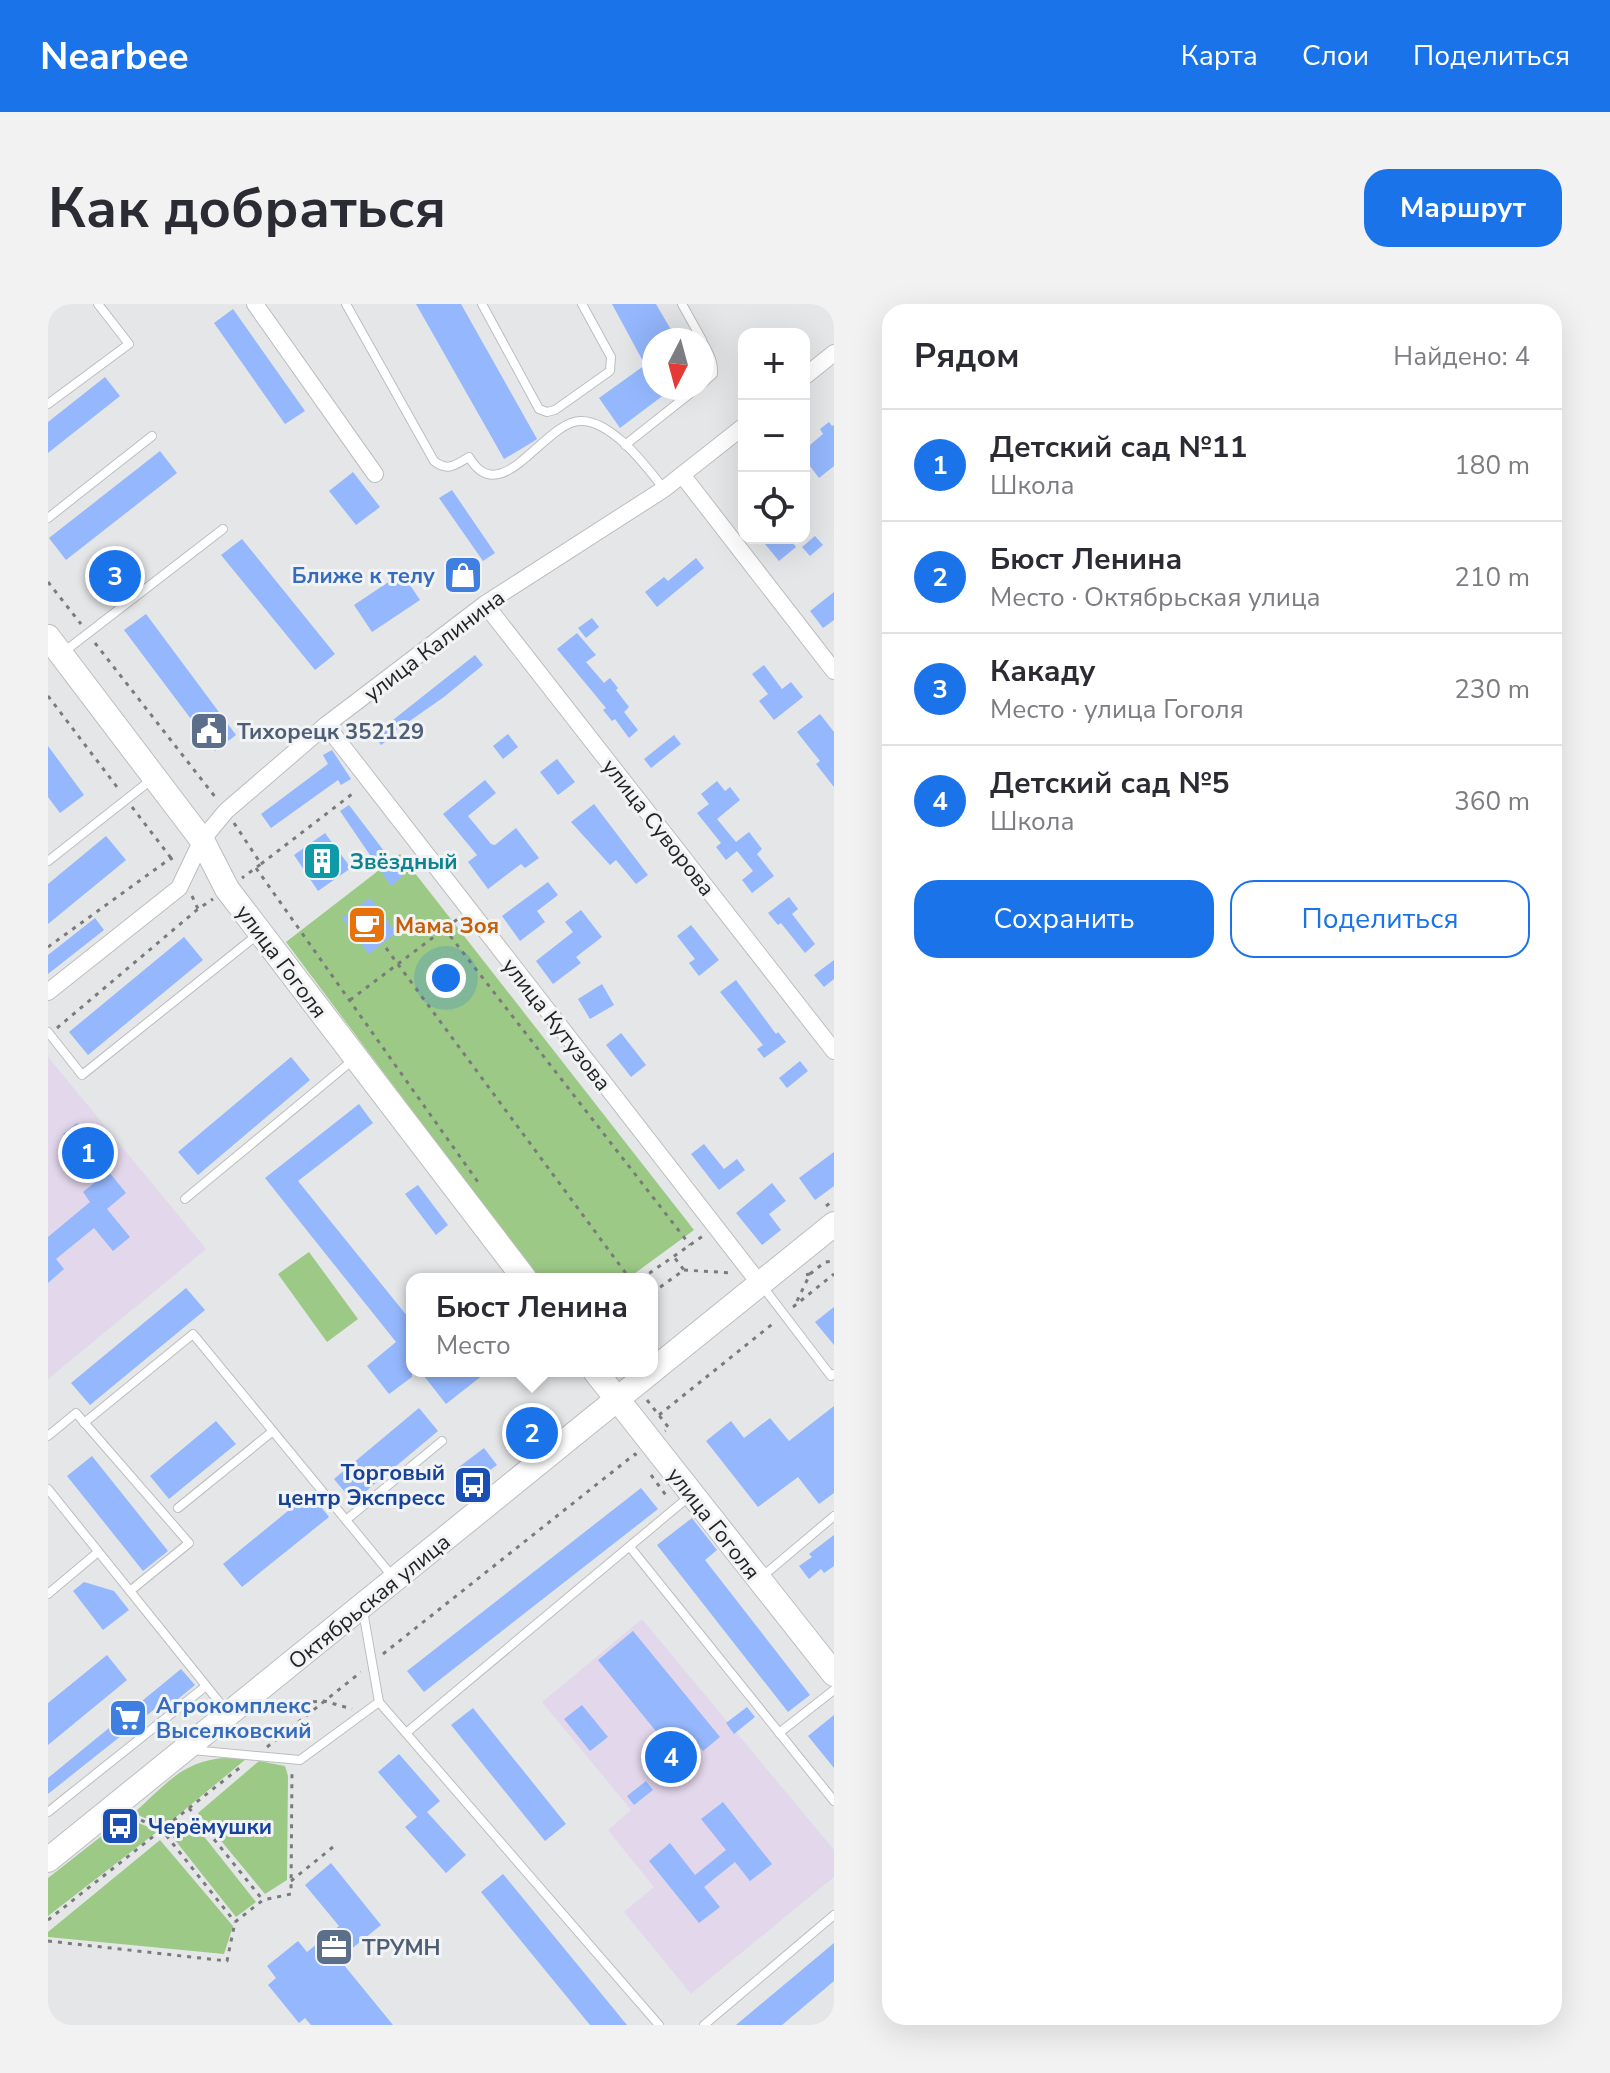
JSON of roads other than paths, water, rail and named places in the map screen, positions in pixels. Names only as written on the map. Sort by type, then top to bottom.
[{"type":"main road","name":"улица Гоголя","points":[[54,646],[202,840],[227,889],[520,1273]]},
{"type":"main road","name":"Октябрьская улица","points":[[658,1365],[750,1278],[834,1224]]},
{"type":"main road","name":"улица Гоголя","points":[[600,1377],[834,1674]]},
{"type":"main road","name":"Октябрьская улица","points":[[48,1860],[644,1377]]},
{"type":"street","points":[[255,304],[375,474]]},
{"type":"street","points":[[810,372],[834,353]]},
{"type":"street","name":"улица Калинина","points":[[48,992],[179,888],[202,840],[226,811],[326,725],[485,604],[664,489],[738,431]]},
{"type":"street","points":[[683,476],[834,671]]},
{"type":"street","name":"улица Суворова","points":[[485,604],[834,1051]]},
{"type":"street","name":"улица Кутузова","points":[[326,725],[715,1227],[750,1278]]},
{"type":"lane","points":[[48,404],[129,344],[98,304]]},
{"type":"lane","points":[[346,304],[434,461],[443,467],[450,468],[469,457],[483,474],[508,471],[563,427],[578,420],[594,423],[637,454],[664,489]]},
{"type":"lane","points":[[482,304],[539,409],[547,412],[555,410],[610,371],[611,357],[582,304]]},
{"type":"lane","points":[[682,304],[695,328]]},
{"type":"lane","points":[[625,445],[682,400]]},
{"type":"lane","points":[[555,410],[563,427]]},
{"type":"lane","points":[[48,518],[152,436]]},
{"type":"lane","points":[[54,646],[88,633],[223,529]]},
{"type":"lane","points":[[48,861],[154,777]]},
{"type":"lane","points":[[49,1033],[82,1075],[260,933]]},
{"type":"lane","points":[[185,1199],[356,1058]]},
{"type":"lane","points":[[750,1278],[784,1314],[831,1376],[834,1374]]},
{"type":"lane","points":[[84,1423],[193,1334],[395,1580]]},
{"type":"lane","points":[[48,1436],[76,1413],[189,1543],[130,1591]]},
{"type":"lane","points":[[178,1508],[273,1431]]},
{"type":"lane","points":[[346,1520],[442,1441]]},
{"type":"lane","points":[[48,1489],[229,1715]]},
{"type":"lane","points":[[406,1733],[692,1495]]},
{"type":"lane","points":[[759,1579],[834,1516]]},
{"type":"lane","points":[[630,1547],[834,1801]]},
{"type":"lane","points":[[48,1594],[98,1552]]},
{"type":"lane","points":[[362,1606],[379,1702],[659,2025]]},
{"type":"lane","points":[[48,1812],[206,1686]]},
{"type":"lane","points":[[779,1733],[834,1690]]},
{"type":"lane","points":[[185,1750],[300,1760],[379,1702]]},
{"type":"lane","points":[[704,2025],[834,1915]]},
{"type":"place","name":"Ближе к телу","points":[[463,575]]},
{"type":"place","name":"Какаду","points":[[115,576]]},
{"type":"place","name":"Тихорецк 352129","points":[[209,731]]},
{"type":"place","name":"Звёздный","points":[[322,861]]},
{"type":"place","name":"Мама Зоя","points":[[367,925]]},
{"type":"place","name":"Детский сад №11","points":[[88,1153]]},
{"type":"place","name":"Бюст Ленина","points":[[532,1433]]},
{"type":"place","name":"Торговый центр Экспресс","points":[[473,1485]]},
{"type":"place","name":"Агрокомплекс Выселковский","points":[[128,1718]]},
{"type":"place","name":"Детский сад №5","points":[[671,1757]]},
{"type":"place","name":"Черёмушки","points":[[120,1826]]},
{"type":"place","name":"ТРУМН","points":[[334,1947]]}]
